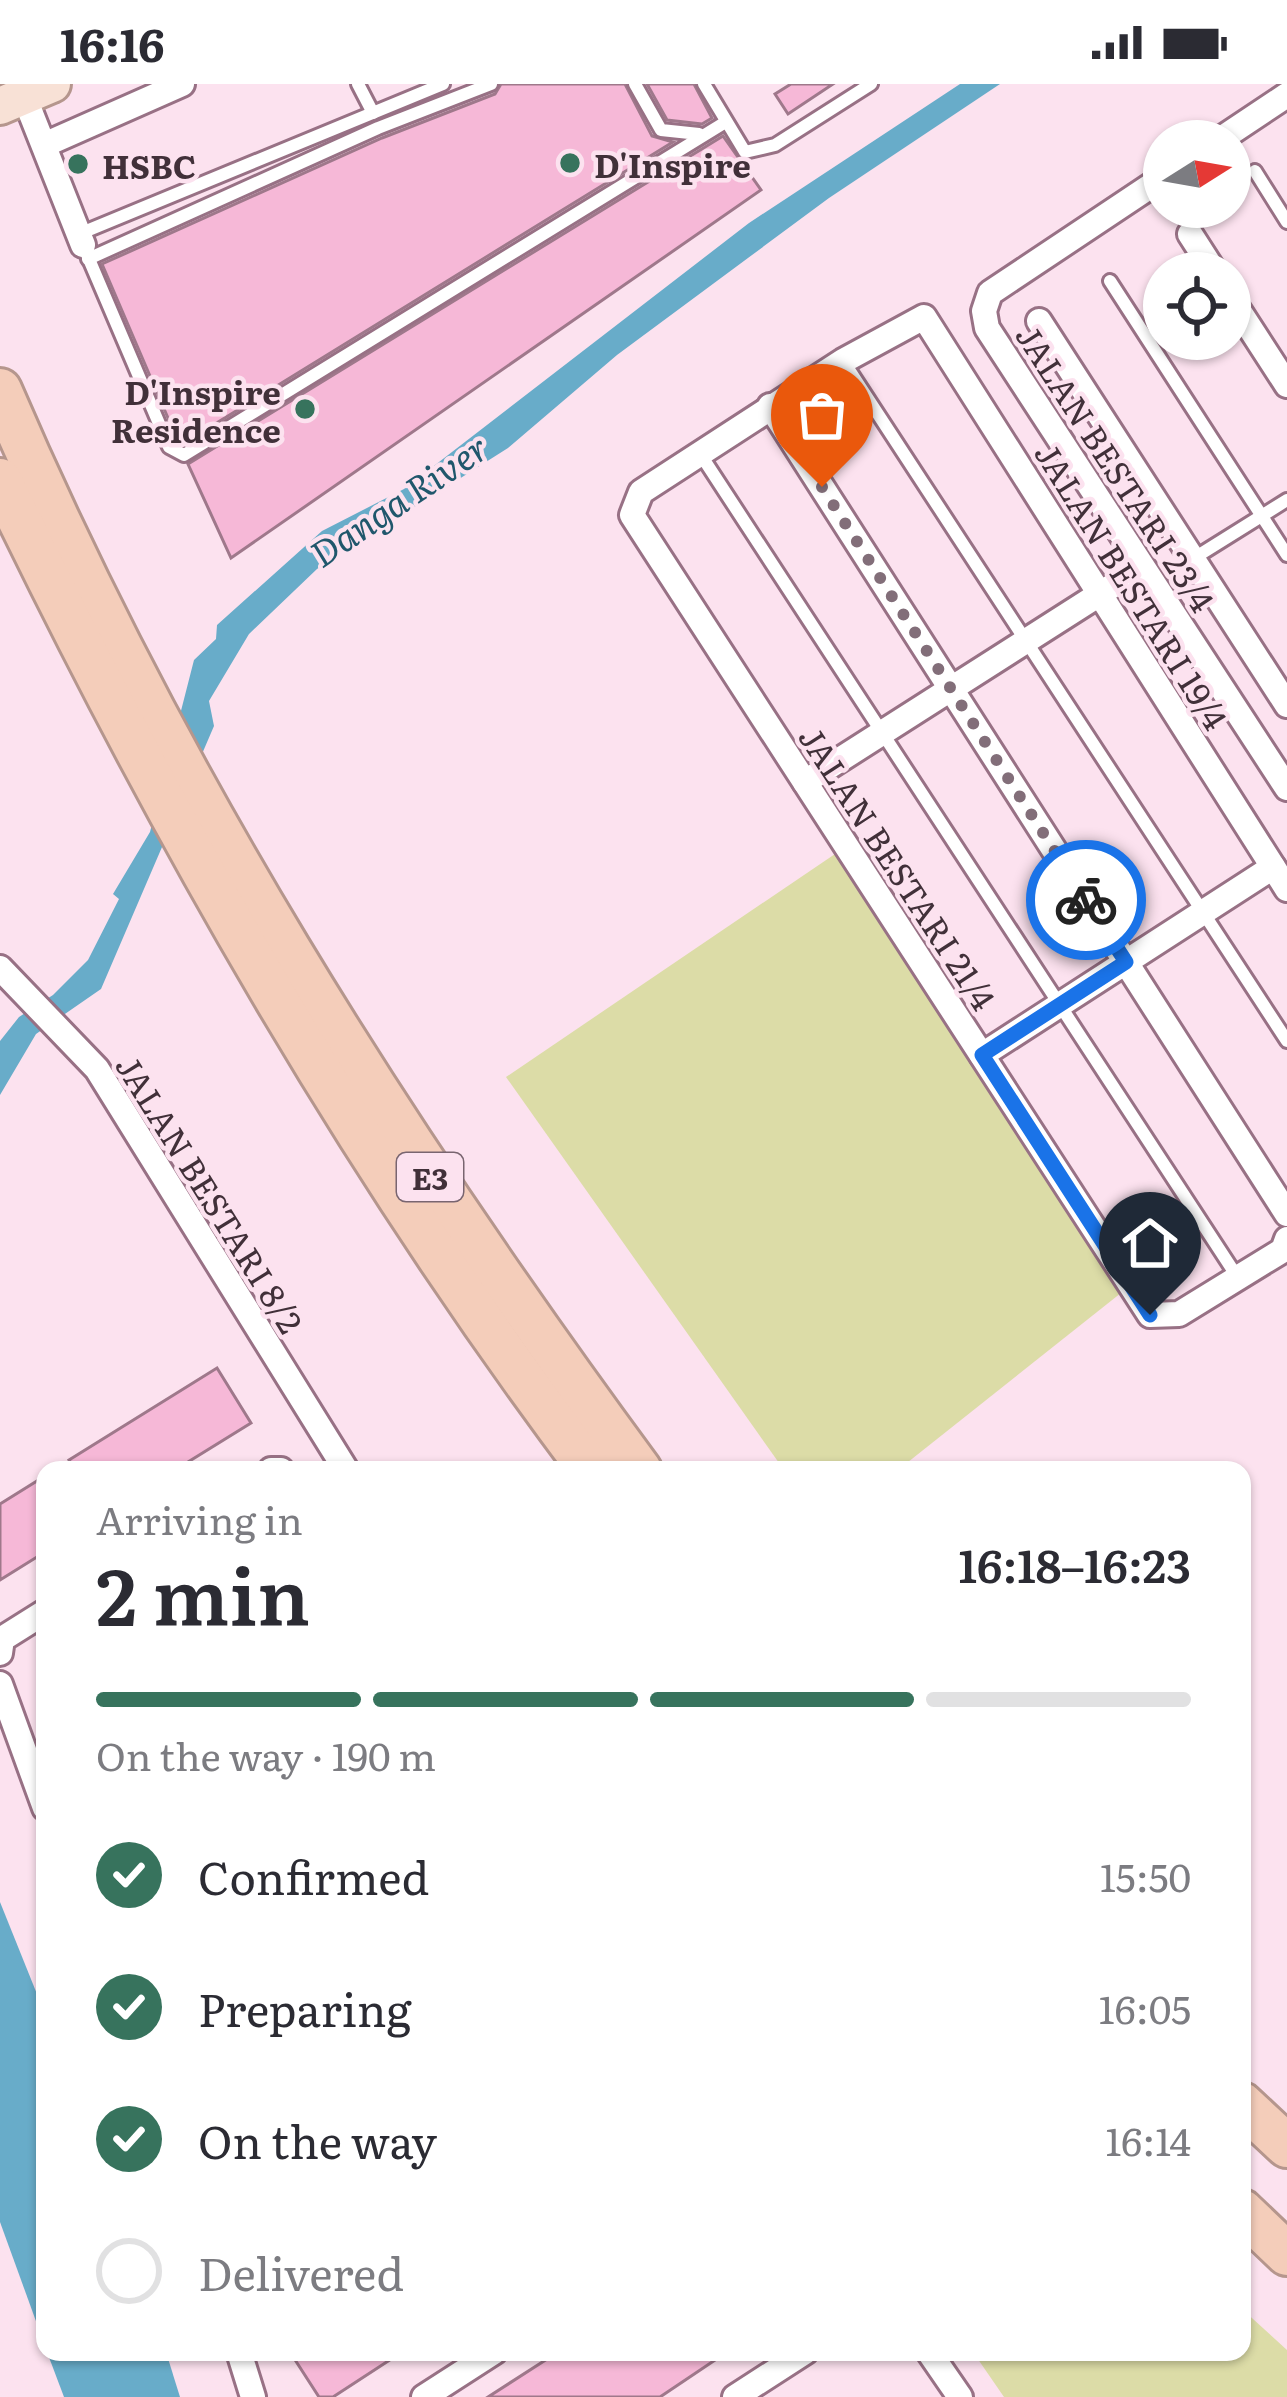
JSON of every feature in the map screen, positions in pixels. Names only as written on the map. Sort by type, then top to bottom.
[{"type":"highway","name":"E3","points":[[0,390],[121,648],[241,871],[464,1229],[633,1461]]},
{"type":"highway","name":"E3","points":[[0,480],[104,697],[225,915],[354,1127],[584,1461]]},
{"type":"highway","points":[[1251,2112],[1287,2146]]},
{"type":"highway","points":[[1251,2220],[1287,2254]]},
{"type":"street","points":[[44,145],[182,84]]},
{"type":"street","points":[[26,95],[83,246]]},
{"type":"street","points":[[1250,120],[1287,95]]},
{"type":"street","name":"JALAN BESTARI 23/4","points":[[1143,191],[990,292],[984,311],[987,328],[1287,788]]},
{"type":"street","points":[[1190,234],[1202,252]]},
{"type":"street","name":"JALAN BESTARI 19/4","points":[[843,361],[924,317],[1287,889]]},
{"type":"street","points":[[1039,321],[1287,705]]},
{"type":"street","points":[[1251,330],[1287,386]]},
{"type":"street","points":[[699,451],[843,361]]},
{"type":"street","points":[[770,406],[1287,1214]]},
{"type":"street","name":"JALAN BESTARI 21/4","points":[[699,451],[641,492],[632,515],[1150,1315],[1179,1315],[1238,1278]]},
{"type":"street","points":[[805,782],[1142,567]]},
{"type":"street","points":[[982,1055],[1273,867]]},
{"type":"street","name":"JALAN BESTARI 8/2","points":[[0,968],[97,1070],[340,1461]]},
{"type":"street","points":[[1238,1278],[1282,1250],[1287,1239]]},
{"type":"street","points":[[1,1646],[36,1619]]},
{"type":"street","points":[[0,1684],[36,1783]]},
{"type":"street","points":[[242,2361],[253,2397]]},
{"type":"street","points":[[424,2397],[480,2361]]},
{"type":"street","points":[[735,2397],[791,2361]]},
{"type":"street","points":[[934,2361],[960,2397]]},
{"type":"lane","points":[[358,84],[373,113]]},
{"type":"lane","points":[[83,246],[443,84]]},
{"type":"lane","points":[[83,246],[491,84]]},
{"type":"lane","points":[[635,84],[661,130],[700,134]]},
{"type":"lane","points":[[704,84],[746,152],[760,151],[871,84]]},
{"type":"lane","points":[[83,246],[169,447],[184,455],[724,123]]},
{"type":"lane","points":[[1256,171],[1287,221]]},
{"type":"lane","points":[[1110,280],[1287,555]]},
{"type":"lane","points":[[843,361],[1287,1041]]},
{"type":"lane","points":[[699,451],[1238,1278]]},
{"type":"lane","points":[[1191,560],[1287,500]]},
{"type":"green space","points":[[835,854],[1126,1289],[909,1461],[778,1461],[506,1077]]},
{"type":"green space","points":[[1251,2317],[1287,2350],[1287,2397],[1004,2397],[979,2361],[1251,2361]]},
{"type":"water","name":"Danga River","points":[[960,84],[1000,84],[829,198],[617,355],[508,448],[317,569],[249,634],[209,701],[214,726],[101,989],[36,1034],[0,1095],[0,1041],[19,1017],[53,995],[88,960],[119,899],[113,894],[150,832],[194,660],[216,639],[217,625],[322,531],[404,489],[749,223]]},
{"type":"water","points":[[0,1902],[36,1992],[36,2321],[0,2222]]},
{"type":"water","points":[[50,2361],[169,2361],[180,2397],[64,2397]]},
{"type":"building","points":[[501,84],[625,84],[652,136],[673,142],[184,443],[177,439],[102,264],[382,138],[495,94]]},
{"type":"building","points":[[647,84],[694,84],[712,118],[702,124],[667,120]]},
{"type":"building","points":[[791,84],[833,84],[788,114],[775,94]]},
{"type":"building","points":[[723,136],[761,190],[231,558],[188,464]]},
{"type":"building","points":[[217,1368],[251,1423],[190,1461],[69,1460]]},
{"type":"building","points":[[36,1482],[36,1558],[0,1580],[0,1504]]},
{"type":"building","points":[[296,2361],[388,2361],[333,2397],[319,2397]]},
{"type":"building","points":[[544,2361],[714,2361],[660,2397],[488,2397]]},
{"type":"way so far","points":[[822,487],[1086,900]]},
{"type":"place","name":"D'Inspire","points":[[570,163]]},
{"type":"place","name":"HSBC","points":[[78,164]]},
{"type":"place","name":"D'Inspire Residence","points":[[305,409]]},
{"type":"route","points":[[1086,900],[1126,962],[982,1055],[1150,1315]]}]
